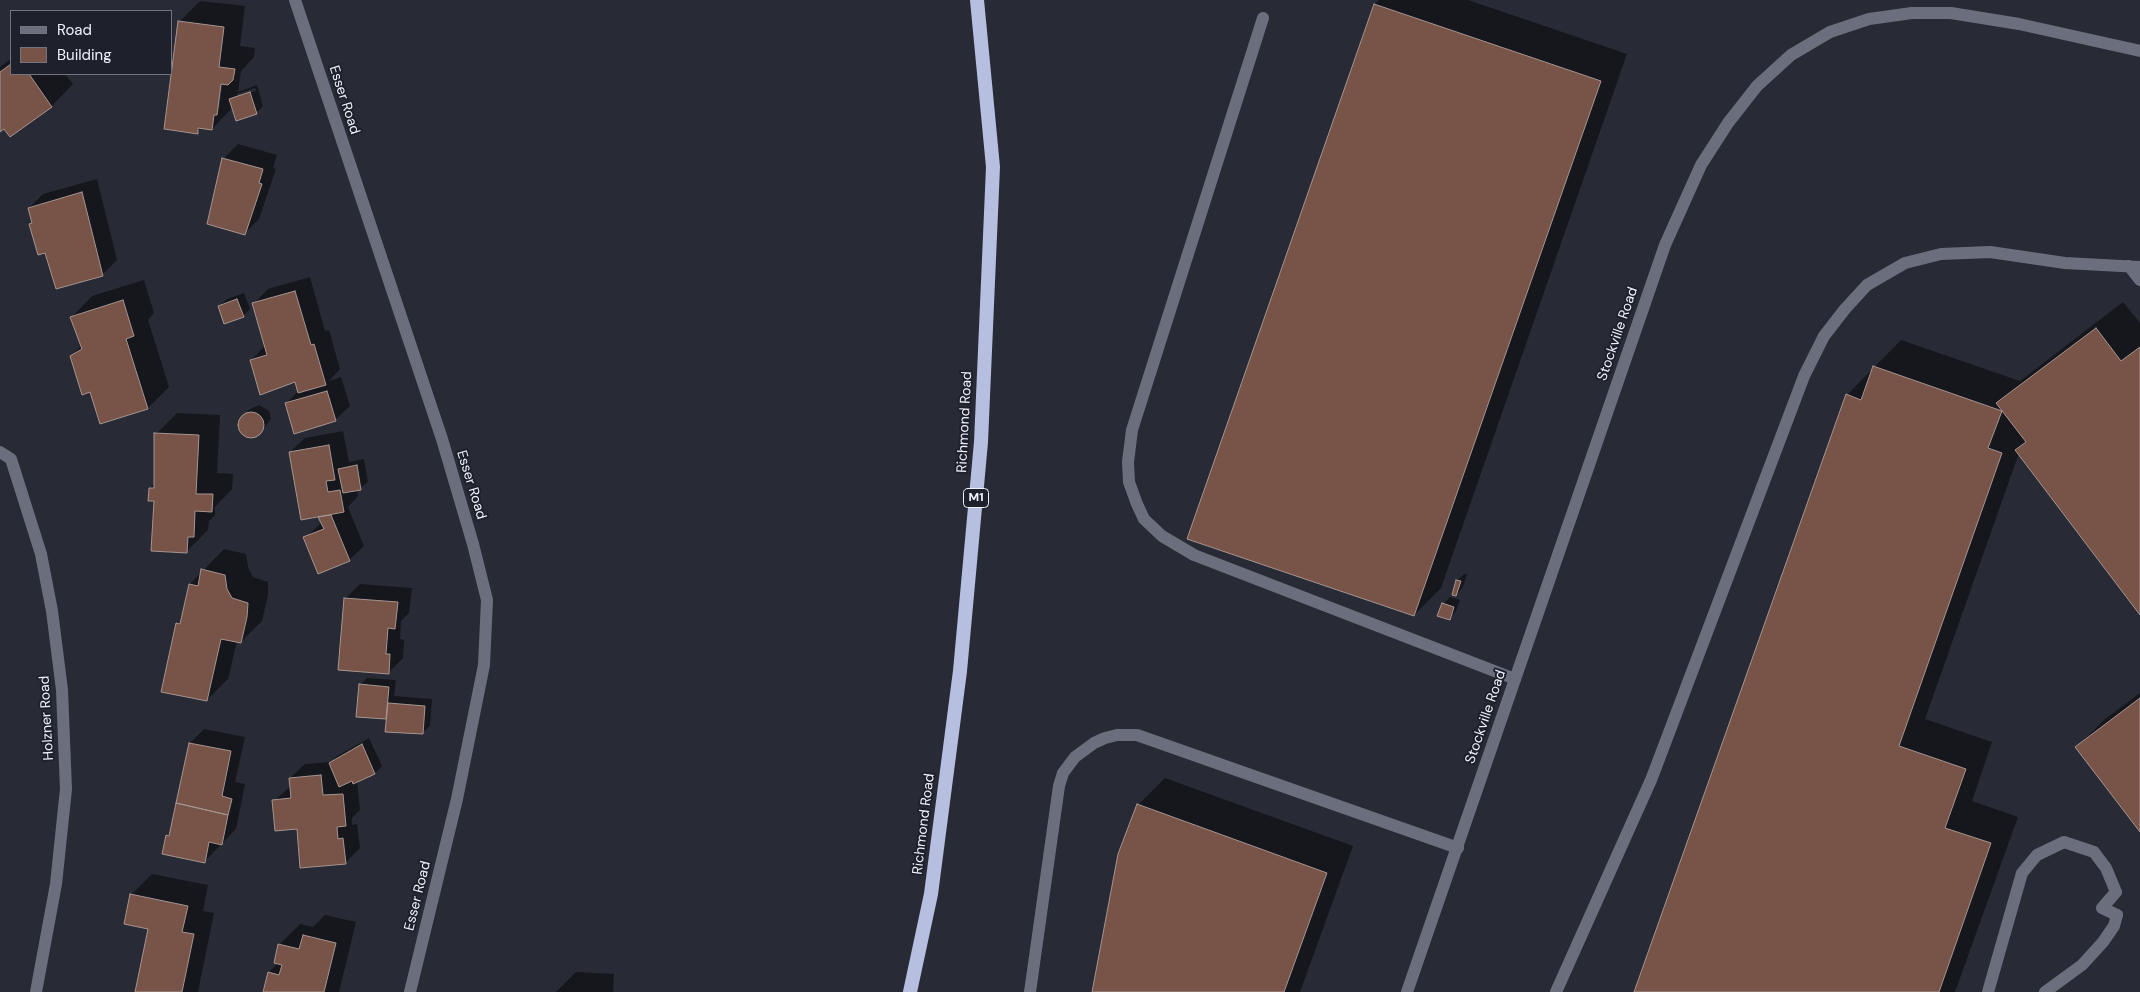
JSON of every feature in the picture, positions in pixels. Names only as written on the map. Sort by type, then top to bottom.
[{"type":"highway","name":"Richmond Road","points":[[910,992],[932,894],[960,672],[981,442],[993,167],[977,0]]},
{"type":"street","name":"Esser Road","points":[[295,0],[442,439],[474,544],[487,600],[484,665],[457,799],[410,992]]},
{"type":"street","name":"Stockville Road","points":[[1407,992],[1666,245],[1701,165],[1728,123],[1757,86],[1791,55],[1830,32],[1869,19],[1912,12],[1951,13],[2019,24],[2140,51]]},
{"type":"street","points":[[1263,18],[1132,430],[1128,462],[1129,482],[1137,504],[1144,519],[1162,536],[1194,555],[1515,679]]},
{"type":"street","points":[[1556,992],[1651,780],[1804,376],[1824,336],[1845,308],[1867,285],[1905,264],[1941,254],[1990,252],[2065,263],[2134,266],[2140,280]]},
{"type":"street","name":"Holzner Road","points":[[0,452],[11,459],[41,554],[52,611],[62,690],[66,790],[56,884],[36,992]]},
{"type":"street","points":[[1030,992],[1058,786],[1063,773],[1075,757],[1105,738],[1117,735],[1138,735],[1458,848]]},
{"type":"street","points":[[1988,992],[2022,873],[2037,855],[2064,842],[2094,852],[2106,868],[2116,892],[2102,908],[2117,915],[2114,926],[2103,942],[2082,965],[2045,992]]},
{"type":"building","points":[[1374,4],[1601,81],[1414,616],[1187,539]]},
{"type":"building","points":[[178,21],[224,27],[219,67],[235,69],[233,80],[228,85],[221,84],[217,115],[214,115],[212,130],[198,128],[198,134],[164,129]]},
{"type":"building","points":[[10,65],[10,75],[30,75],[52,107],[10,137],[4,129],[0,132],[0,72]]},
{"type":"building","points":[[250,92],[257,114],[236,121],[229,99]]},
{"type":"building","points":[[222,158],[263,169],[259,183],[262,184],[245,235],[207,224]]},
{"type":"building","points":[[82,192],[103,276],[56,289],[45,253],[38,255],[29,224],[32,223],[28,208]]},
{"type":"building","points":[[295,291],[311,345],[314,344],[326,385],[298,393],[295,382],[260,395],[250,360],[267,355],[252,303]]},
{"type":"building","points":[[237,299],[244,317],[224,324],[218,306]]},
{"type":"building","points":[[123,300],[134,336],[126,339],[148,409],[100,424],[90,392],[82,395],[70,356],[82,349],[70,317]]},
{"type":"building","points":[[2096,328],[2121,361],[2140,347],[2140,615],[2015,450],[2026,442],[1996,403]]},
{"type":"building","points":[[1873,366],[2002,411],[1988,448],[2002,453],[1899,746],[1966,769],[1945,828],[1991,843],[1939,992],[1634,992],[1846,394],[1861,400]]},
{"type":"building","points":[[327,391],[336,421],[294,434],[285,403]]},
{"type":"building","points":[[251,412],[260,416],[264,425],[260,434],[251,438],[242,434],[238,425],[242,416]]},
{"type":"building","points":[[154,433],[199,435],[196,494],[213,494],[212,512],[195,511],[194,537],[188,537],[187,553],[151,551],[154,501],[148,501],[149,488],[154,488]]},
{"type":"building","points":[[329,445],[335,480],[326,481],[328,492],[340,490],[344,512],[301,520],[289,452]]},
{"type":"building","points":[[357,465],[361,490],[343,493],[338,469]]},
{"type":"building","points":[[331,515],[350,561],[318,574],[303,537],[324,529],[318,517]]},
{"type":"building","points":[[201,569],[225,575],[227,589],[232,598],[248,603],[241,643],[221,639],[207,701],[161,692],[176,623],[180,624],[189,584],[198,586]]},
{"type":"building","points":[[1456,580],[1461,581],[1456,596],[1452,595]]},
{"type":"building","points":[[344,598],[398,602],[395,629],[388,628],[386,654],[390,654],[389,674],[338,670]]},
{"type":"building","points":[[1442,603],[1454,607],[1450,620],[1437,616]]},
{"type":"building","points":[[359,684],[389,687],[386,719],[356,717]]},
{"type":"building","points":[[2140,698],[2140,832],[2075,747]]},
{"type":"building","points":[[388,703],[425,706],[423,734],[385,732]]},
{"type":"building","points":[[189,743],[231,751],[222,796],[232,799],[228,815],[176,803]]},
{"type":"building","points":[[362,744],[375,774],[353,784],[352,781],[339,787],[329,763]]},
{"type":"building","points":[[321,775],[323,795],[343,794],[346,826],[337,827],[338,839],[343,838],[346,864],[300,868],[297,829],[275,831],[272,800],[291,798],[289,778]]},
{"type":"building","points":[[176,803],[228,815],[222,845],[209,842],[205,863],[162,854],[166,835],[169,836]]},
{"type":"building","points":[[1137,804],[1327,873],[1284,992],[1092,992],[1118,854]]},
{"type":"building","points":[[130,894],[188,906],[182,932],[194,934],[182,992],[135,992],[148,929],[124,924]]},
{"type":"building","points":[[303,935],[336,943],[324,992],[263,992],[268,972],[279,975],[282,965],[274,963],[278,944],[299,949]]}]
